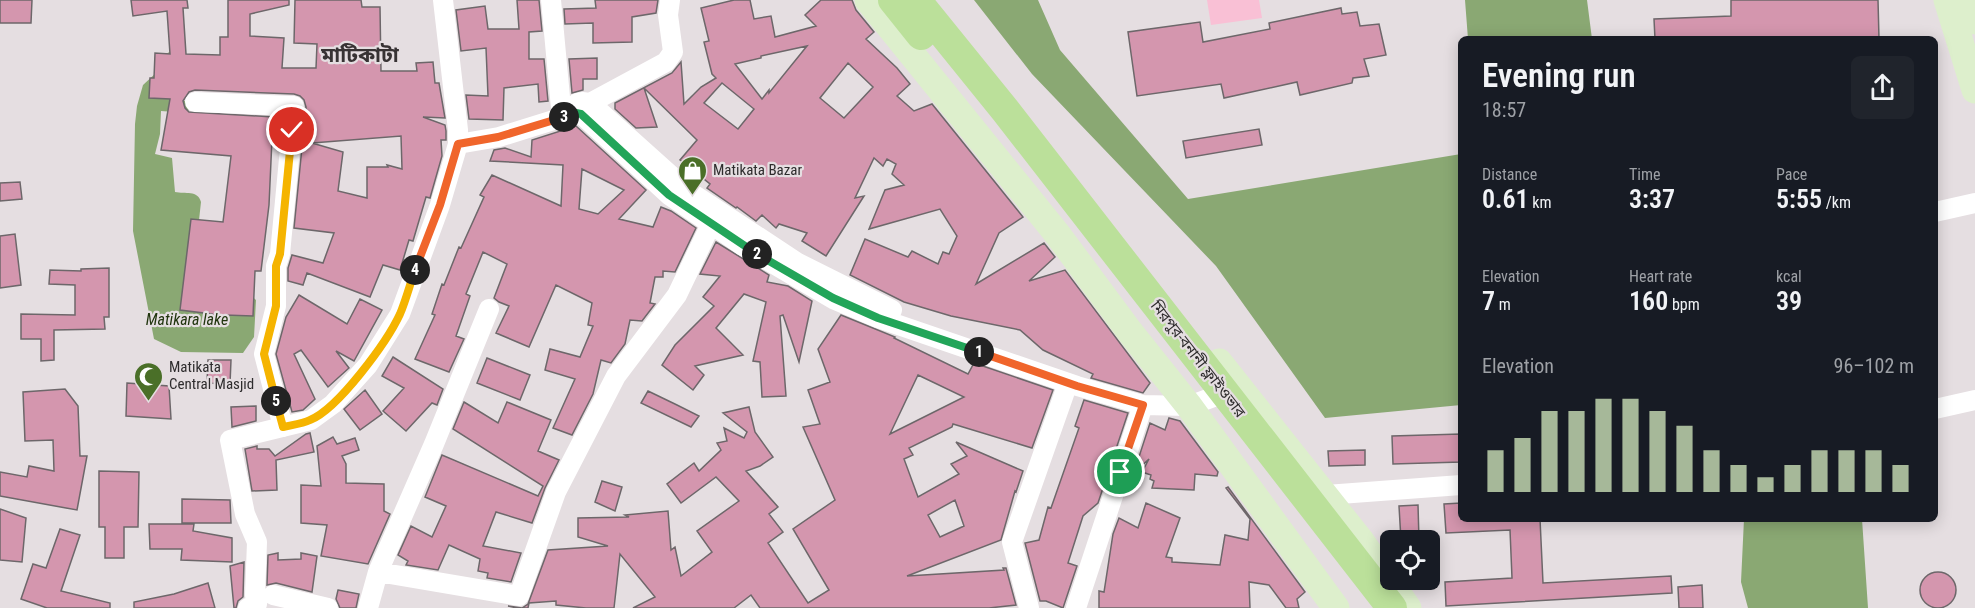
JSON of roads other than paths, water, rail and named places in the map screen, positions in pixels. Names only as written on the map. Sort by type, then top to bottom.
[{"type":"main road","points":[[868,0],[1028,195],[1184,399],[1336,608]]},
{"type":"main road","points":[[892,0],[995,111]]},
{"type":"main road","points":[[916,0],[995,111]]},
{"type":"main road","points":[[929,0],[1326,495],[1408,608]]},
{"type":"main road","points":[[1947,0],[1975,90]]},
{"type":"main road","points":[[1969,0],[1975,21]]},
{"type":"main road","name":"মিরপুর-বনানী ফ্লাইওভার","points":[[995,111],[1368,608]]},
{"type":"main road","name":"মিরপুর-বনানী ফ্লাইওভার","points":[[995,111],[1392,608]]},
{"type":"street","points":[[248,608],[257,604],[255,595],[256,542],[245,514],[230,440],[311,420],[333,404],[368,365],[400,314],[440,205],[458,137],[444,0]]},
{"type":"street","points":[[551,0],[561,108]]},
{"type":"street","points":[[590,103],[666,63],[673,52],[668,15],[670,0]]},
{"type":"street","points":[[195,102],[294,106],[280,254],[276,266],[276,306],[264,354],[283,427]]},
{"type":"street","points":[[458,137],[582,102],[590,103],[687,190],[798,263],[890,309],[1065,373],[1184,399]]},
{"type":"street","points":[[458,137],[498,137],[576,113],[581,114],[669,195],[743,246],[833,298],[878,318],[1068,383],[1143,405],[1240,388]]},
{"type":"street","points":[[1938,211],[1975,202]]},
{"type":"street","points":[[378,572],[519,596],[556,492],[610,387],[677,295],[711,224]]},
{"type":"street","points":[[368,608],[378,572],[434,444],[489,309]]},
{"type":"street","points":[[1029,608],[1012,542],[1068,383]]},
{"type":"street","points":[[1938,408],[1975,400]]},
{"type":"street","points":[[1076,608],[1143,405]]},
{"type":"street","points":[[1326,495],[1458,485]]},
{"type":"street","points":[[273,595],[328,608]]},
{"type":"water","points":[[974,0],[1038,0],[1060,50],[1188,199],[1458,154],[1458,405],[1325,418],[1216,266],[1032,74]]},
{"type":"water","points":[[1465,0],[1587,0],[1592,36],[1468,36]]},
{"type":"water","name":"Matikara lake","points":[[176,48],[176,100],[189,104],[188,113],[161,111],[160,134],[155,154],[172,158],[175,192],[194,194],[201,202],[196,247],[256,300],[254,337],[243,353],[181,352],[154,339],[133,231],[135,124],[143,85],[157,72],[166,54]]},
{"type":"water","points":[[1744,522],[1862,522],[1868,608],[1748,608],[1741,582]]},
{"type":"place","name":"Matikata Bazar","points":[[692,196]]},
{"type":"place","name":"Matikata Central Masjid","points":[[148,402]]},
{"type":"district","name":"মাটিকাটা","points":[[360,55]]}]
